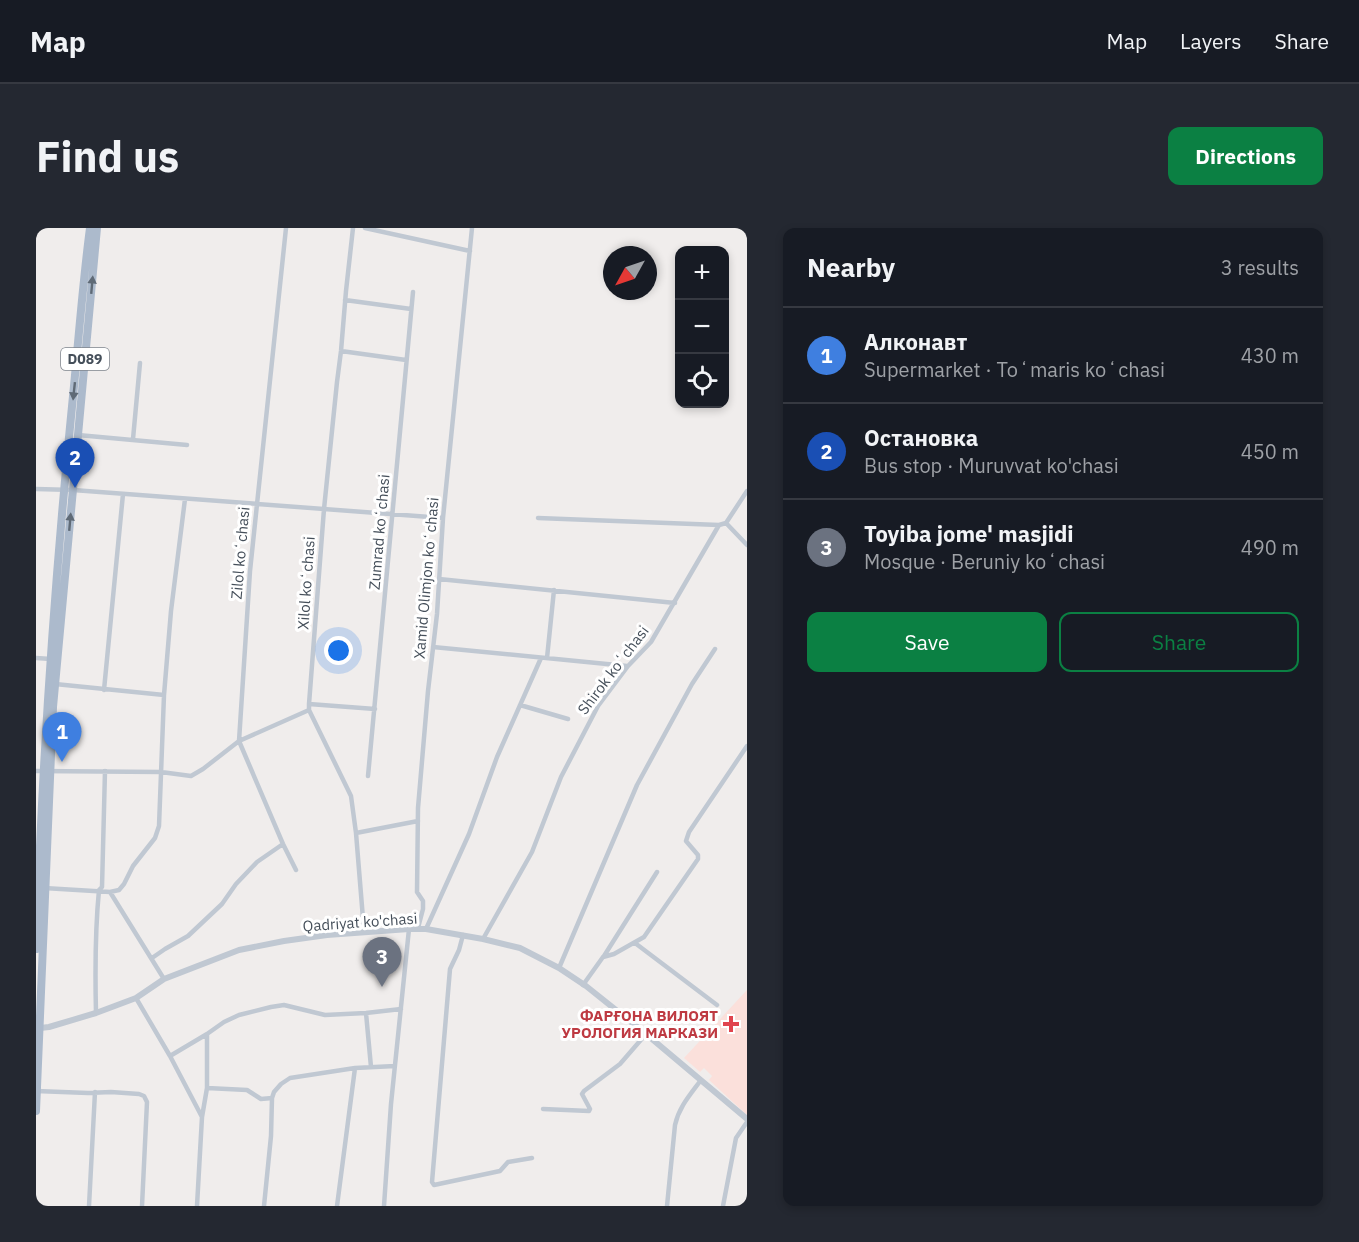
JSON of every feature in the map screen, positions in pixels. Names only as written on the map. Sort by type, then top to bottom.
[{"type":"main road","name":"D089","points":[[36,949],[43,771],[51,659],[64,490],[90,228]]},
{"type":"main road","name":"D089","points":[[36,1111],[44,886],[43,771],[54,687],[98,228]]},
{"type":"street","name":"Zilol koʻchasi","points":[[286,228],[250,571],[239,741],[296,870]]},
{"type":"street","name":"Xilol koʻchasi","points":[[309,707],[324,509],[353,228]]},
{"type":"street","points":[[365,228],[470,250]]},
{"type":"street","name":"Xamid Olimjon koʻchasi","points":[[418,928],[423,901],[417,892],[418,821],[427,702],[472,228]]},
{"type":"street","name":"Zumrad koʻchasi","points":[[369,776],[413,292]]},
{"type":"street","points":[[345,300],[411,309]]},
{"type":"street","points":[[342,351],[406,360]]},
{"type":"street","points":[[133,439],[140,363]]},
{"type":"street","points":[[78,435],[188,445]]},
{"type":"street","points":[[36,489],[443,518]]},
{"type":"street","points":[[538,518],[719,525],[726,523],[747,491]]},
{"type":"street","points":[[104,690],[123,494]]},
{"type":"street","points":[[44,886],[110,892],[119,890],[155,838],[159,826],[164,695],[171,611],[185,499]]},
{"type":"street","points":[[726,523],[747,545]]},
{"type":"street","name":"Shirok koʻchasi","points":[[483,939],[532,852],[561,777],[587,725],[598,706],[628,666],[651,642],[719,525]]},
{"type":"street","points":[[439,579],[675,603]]},
{"type":"street","points":[[426,929],[469,834],[497,757],[544,658],[554,590]]},
{"type":"street","points":[[433,647],[628,666]]},
{"type":"street","points":[[559,968],[637,785],[692,684],[715,649]]},
{"type":"street","points":[[36,658],[51,659]]},
{"type":"street","points":[[54,687],[164,695]]},
{"type":"street","points":[[520,705],[568,719]]},
{"type":"street","points":[[309,707],[351,795],[364,931]]},
{"type":"street","points":[[43,771],[161,772],[191,776],[239,741],[309,707],[375,709]]},
{"type":"street","points":[[602,958],[644,937],[698,860],[698,855],[687,843],[687,837],[747,746]]},
{"type":"street","points":[[96,1013],[96,921],[99,890],[102,887],[105,771]]},
{"type":"street","points":[[356,833],[418,821]]},
{"type":"street","points":[[152,958],[188,936],[222,904],[236,884],[257,862],[283,844]]},
{"type":"street","points":[[583,985],[657,872]]},
{"type":"street","points":[[110,892],[164,979]]},
{"type":"street","points":[[384,1206],[409,928]]},
{"type":"street","name":"Qadriyat ko'chasi","points":[[40,1028],[49,1028],[136,998],[164,979],[239,950],[327,935],[409,928],[426,929],[520,948],[559,968],[646,1034],[747,1121]]},
{"type":"street","points":[[463,935],[450,969],[432,1182],[434,1185],[500,1171],[508,1162],[532,1158]]},
{"type":"street","points":[[635,943],[717,1005]]},
{"type":"street","points":[[136,998],[202,1117]]},
{"type":"street","points":[[170,1056],[239,1015],[279,1006],[290,1006],[325,1015],[401,1009]]},
{"type":"street","points":[[366,1013],[371,1067]]},
{"type":"street","points":[[197,1206],[202,1117],[207,1088],[207,1034]]},
{"type":"street","points":[[543,1109],[589,1111],[582,1094],[584,1091],[620,1064],[646,1034]]},
{"type":"street","points":[[264,1206],[273,1092],[290,1078],[355,1068],[395,1066]]},
{"type":"street","points":[[337,1206],[355,1068]]},
{"type":"street","points":[[667,1206],[675,1125],[683,1104],[700,1080]]},
{"type":"street","points":[[207,1088],[247,1090],[261,1099],[272,1098]]},
{"type":"street","points":[[37,1091],[139,1094],[146,1098],[142,1206]]},
{"type":"street","points":[[89,1206],[95,1092]]},
{"type":"street","points":[[723,1206],[736,1138],[747,1121]]},
{"type":"shaded area","name":"ФАРҒОНА ВИЛОЯТ УРОЛОГИЯ МАРКАЗИ","points":[[747,990],[747,1115],[709,1080],[712,1076],[704,1068],[700,1072],[684,1058]]},
{"type":"place","name":"Остановка","points":[[75,488]]},
{"type":"place","name":"Алконавт","points":[[62,762]]},
{"type":"place","name":"Toyiba jome' masjidi","points":[[382,987]]},
{"type":"place","name":"ФАРҒОНА ВИЛОЯТ УРОЛОГИЯ МАРКАЗИ","points":[[731,1024]]}]
